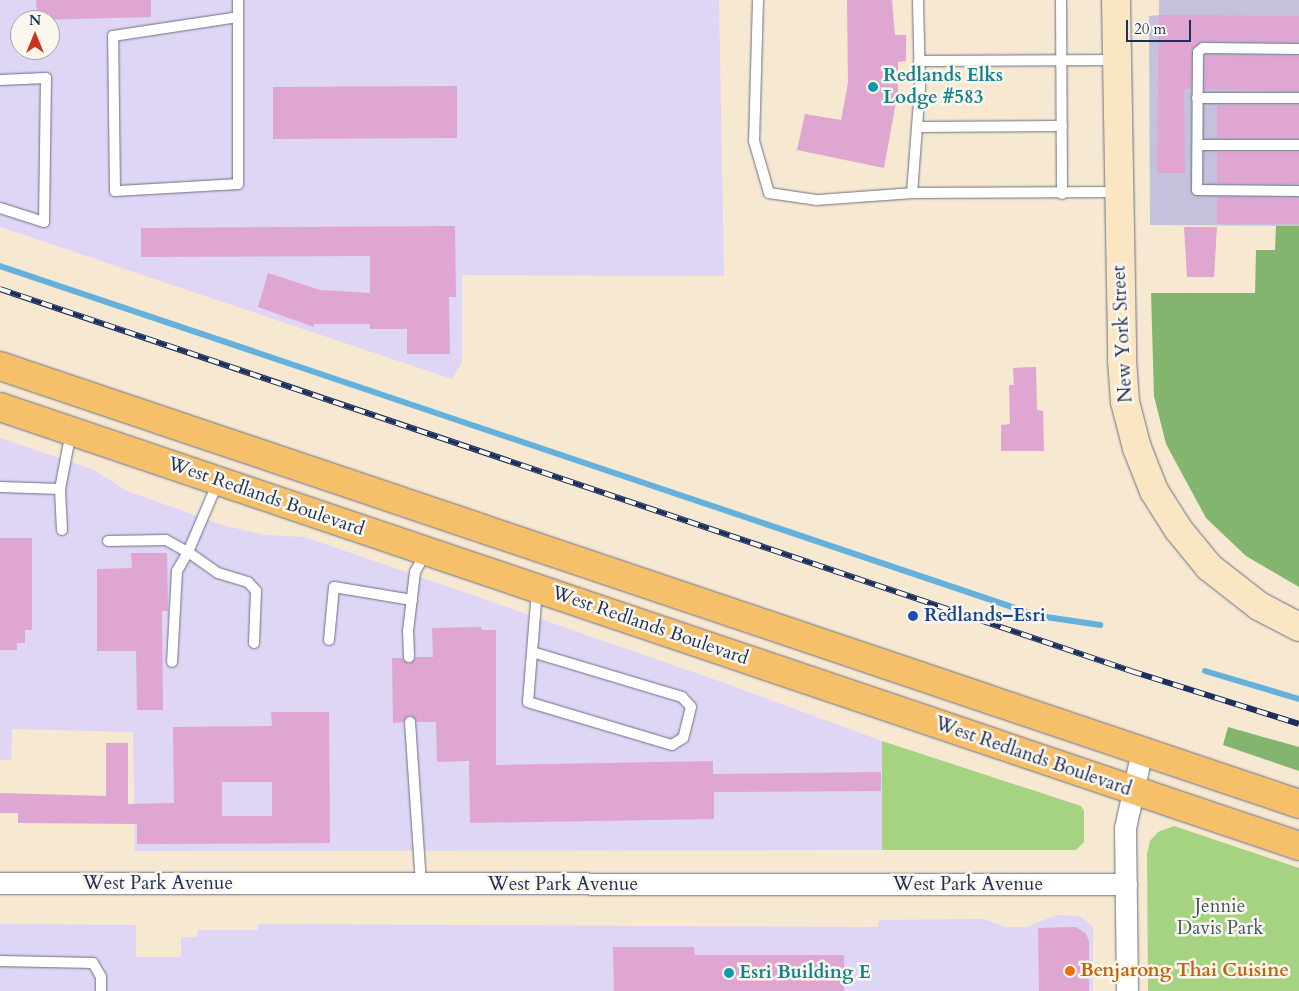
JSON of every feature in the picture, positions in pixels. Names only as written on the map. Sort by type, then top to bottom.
[{"type":"main road","name":"West Redlands Boulevard","points":[[0,366],[1299,804]]},
{"type":"main road","name":"West Redlands Boulevard","points":[[0,407],[1299,846]]},
{"type":"street","name":"New York Street","points":[[1116,0],[1118,192],[1125,402],[1137,448],[1154,491],[1178,530],[1209,566],[1259,606],[1299,627]]},
{"type":"street","points":[[1127,991],[1125,828],[1142,751]]},
{"type":"street","name":"West Park Avenue","points":[[0,883],[1126,884]]},
{"type":"lane","points":[[238,0],[238,17],[238,184],[115,191],[113,36],[238,17]]},
{"type":"lane","points":[[758,0],[754,141],[769,193],[817,200],[912,193],[1062,194],[1118,192]]},
{"type":"lane","points":[[912,193],[918,127],[918,0]]},
{"type":"lane","points":[[1061,0],[1062,194]]},
{"type":"lane","points":[[1299,49],[1203,48],[1198,52],[1197,98],[1197,190],[1299,191]]},
{"type":"lane","points":[[919,61],[1117,60]]},
{"type":"lane","points":[[0,80],[46,78],[44,222],[0,208]]},
{"type":"lane","points":[[1197,98],[1299,98]]},
{"type":"lane","points":[[918,127],[1062,126]]},
{"type":"lane","points":[[1198,145],[1299,145]]},
{"type":"lane","points":[[62,530],[60,489],[71,431]]},
{"type":"lane","points":[[172,662],[177,571],[188,552],[218,481]]},
{"type":"lane","points":[[0,487],[60,489]]},
{"type":"lane","points":[[108,541],[166,540],[188,552],[218,573],[248,582],[256,591],[254,643]]},
{"type":"lane","points":[[409,658],[415,572],[426,551]]},
{"type":"lane","points":[[329,640],[334,587],[412,600]]},
{"type":"lane","points":[[532,652],[682,697],[691,707],[684,738],[672,745],[528,702],[537,588]]},
{"type":"lane","points":[[410,722],[421,884]]},
{"type":"lane","points":[[0,961],[93,963],[101,977],[100,991]]},
{"type":"shaded area","points":[[0,0],[719,0],[724,276],[462,275],[462,362],[452,379],[0,227]]},
{"type":"shaded area","points":[[1159,0],[1299,0],[1299,226],[1150,225],[1149,16],[1159,15]]},
{"type":"shaded area","points":[[0,438],[92,469],[127,491],[222,525],[265,535],[305,537],[713,679],[882,741],[882,850],[135,851],[133,732],[12,729],[11,760],[0,760]]},
{"type":"shaded area","points":[[1056,915],[1080,916],[1093,927],[1093,991],[0,991],[0,924],[136,925],[136,957],[181,957],[181,937],[197,937],[198,930],[258,930],[258,924],[878,927],[879,920],[983,919],[1006,927],[1027,927]]},
{"type":"green space","points":[[1276,226],[1299,226],[1299,587],[1246,556],[1206,518],[1166,444],[1154,396],[1151,293],[1255,293],[1256,250],[1275,250]]},
{"type":"green space","points":[[1228,727],[1299,747],[1299,771],[1223,745]]},
{"type":"green space","points":[[882,741],[1081,806],[1084,811],[1084,842],[1076,850],[882,850]]},
{"type":"green space","name":"Jennie Davis Park","points":[[1174,826],[1299,868],[1299,991],[1148,991],[1147,854],[1150,841],[1158,832]]},
{"type":"building","points":[[36,0],[151,0],[151,17],[60,19],[60,10],[36,10]]},
{"type":"building","name":"Redlands Elks Lodge #583","points":[[847,0],[892,0],[895,35],[906,35],[906,61],[898,62],[898,91],[884,168],[797,150],[805,114],[841,120],[848,83]]},
{"type":"building","points":[[1159,15],[1299,16],[1299,42],[1203,41],[1192,49],[1191,89],[1184,89],[1185,173],[1157,173]]},
{"type":"building","points":[[1205,55],[1299,56],[1299,91],[1205,89]]},
{"type":"building","points":[[457,86],[457,138],[273,139],[273,87]]},
{"type":"building","points":[[1217,105],[1299,105],[1299,138],[1217,138]]},
{"type":"building","points":[[1217,152],[1299,152],[1299,184],[1217,183]]},
{"type":"building","points":[[1217,197],[1299,198],[1299,224],[1217,224]]},
{"type":"building","points":[[455,226],[456,297],[449,297],[450,354],[407,354],[407,329],[370,329],[370,324],[314,324],[314,327],[258,307],[268,273],[320,290],[370,293],[370,256],[141,257],[141,228]]},
{"type":"building","points":[[1184,227],[1217,227],[1214,277],[1187,277]]},
{"type":"building","points":[[1036,367],[1037,410],[1043,411],[1044,451],[1001,451],[1001,425],[1010,424],[1009,385],[1014,385],[1013,368]]},
{"type":"building","points":[[0,538],[32,538],[32,630],[25,630],[25,643],[17,643],[17,650],[0,650]]},
{"type":"building","points":[[131,553],[167,553],[168,611],[162,611],[163,710],[137,710],[136,651],[97,651],[97,569],[132,568]]},
{"type":"building","points":[[481,627],[482,630],[496,630],[496,765],[713,761],[713,774],[881,772],[881,791],[714,792],[714,819],[470,823],[469,761],[437,762],[436,722],[417,722],[410,715],[403,722],[393,723],[392,658],[402,658],[409,664],[416,657],[433,657],[432,628]]},
{"type":"building","points":[[271,712],[329,712],[330,843],[137,844],[137,824],[18,823],[18,813],[0,813],[0,793],[106,796],[106,743],[128,743],[128,804],[174,803],[173,727],[272,726]],"holes":[[[222,782],[272,782],[272,816],[222,816]]]},
{"type":"building","points":[[1076,927],[1086,934],[1089,941],[1089,991],[1039,991],[1038,928]]},
{"type":"building","name":"Esri Building E","points":[[613,947],[694,947],[695,955],[844,955],[844,991],[614,991]]},
{"type":"waterway","points":[[0,266],[1039,616],[1100,625]]},
{"type":"waterway","points":[[1205,671],[1299,699]]},
{"type":"railway","points":[[0,289],[1131,671],[1299,724]]},
{"type":"place","name":"Redlands Elks Lodge #583","points":[[873,87]]},
{"type":"place","name":"Redlands–Esri","points":[[913,616]]},
{"type":"place","name":"Benjarong Thai Cuisine","points":[[1070,971]]},
{"type":"place","name":"Esri Building E","points":[[729,973]]}]
